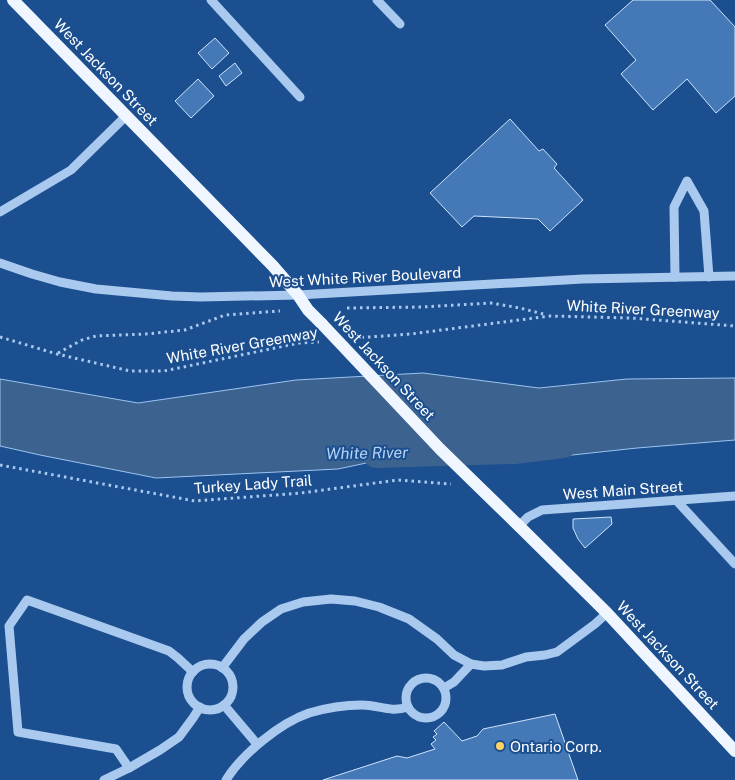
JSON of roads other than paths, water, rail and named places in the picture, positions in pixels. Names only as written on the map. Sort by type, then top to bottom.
[{"type":"main road","name":"West Jackson Street","points":[[13,0],[273,266],[298,295],[308,310],[440,449],[607,613],[735,751]]},
{"type":"street","points":[[211,0],[300,97]]},
{"type":"street","points":[[378,0],[400,24]]},
{"type":"street","points":[[0,212],[71,170],[126,116]]},
{"type":"street","points":[[675,277],[674,206],[687,181],[704,211],[709,277]]},
{"type":"street","name":"West White River Boulevard","points":[[0,263],[32,274],[96,290],[172,296],[298,295],[583,279],[735,276]]},
{"type":"street","name":"West Main Street","points":[[519,526],[528,517],[542,510],[735,496]]},
{"type":"street","points":[[676,500],[735,564]]},
{"type":"street","points":[[222,668],[244,639],[262,622],[281,610],[303,602],[331,599],[355,601],[379,607],[409,619],[437,639],[454,655],[471,664],[484,666],[502,666],[526,657],[556,652],[607,613]]},
{"type":"street","points":[[129,768],[116,749],[18,732],[10,626],[14,619],[27,600],[169,651],[193,672]]},
{"type":"street","points":[[206,664],[213,664],[222,668],[230,676],[233,690],[224,705],[207,710],[194,704],[188,691],[189,677],[199,667],[206,664]]},
{"type":"street","points":[[444,688],[454,682],[471,664]]},
{"type":"street","points":[[427,677],[434,679],[440,682],[444,688],[446,702],[438,714],[425,718],[412,713],[408,707],[406,693],[416,680],[427,677]]},
{"type":"street","points":[[224,705],[258,744]]},
{"type":"street","points":[[226,780],[247,754],[258,744],[284,726],[307,714],[335,707],[364,705],[400,710],[408,707]]},
{"type":"street","points":[[104,780],[129,768],[179,737],[200,707]]},
{"type":"water","points":[[423,373],[539,388],[627,379],[735,378],[735,440],[563,456],[479,439],[338,469],[156,478],[0,446],[0,379],[138,403],[296,380]]},
{"type":"waterway","name":"White River","points":[[377,453],[514,449],[563,443]]},
{"type":"place","name":"Ontario Corp.","points":[[500,746]]}]
